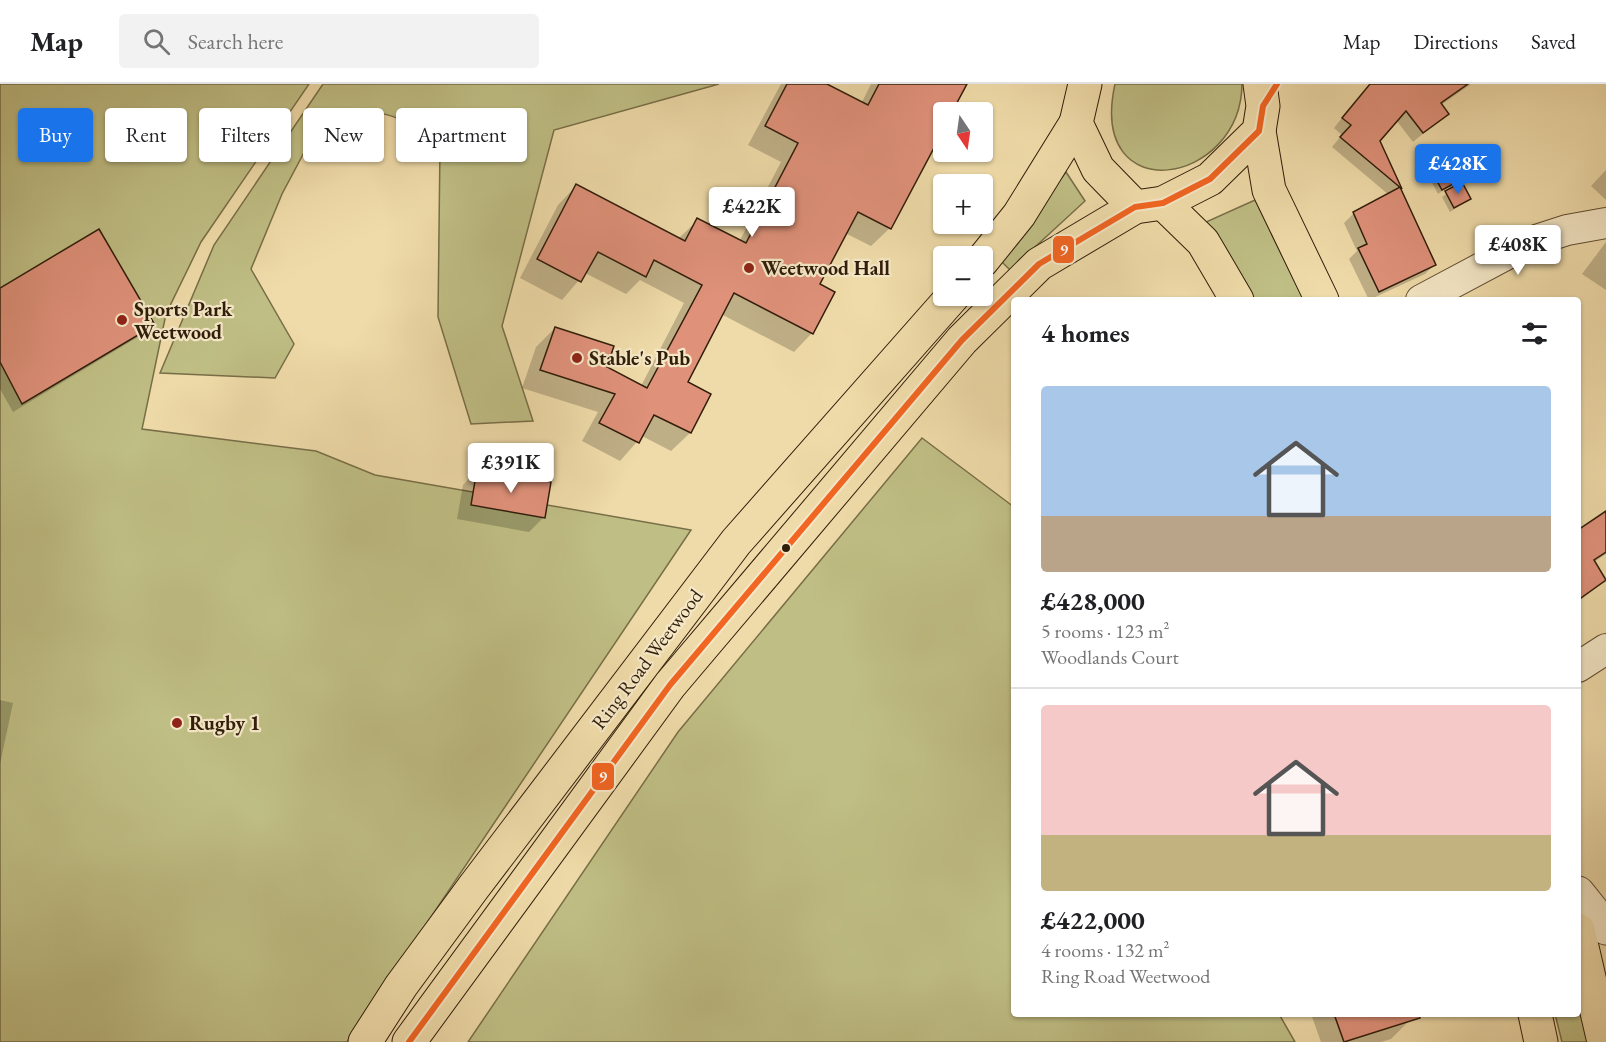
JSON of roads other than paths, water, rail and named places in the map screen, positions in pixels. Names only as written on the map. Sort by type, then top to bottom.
[{"type":"highway","points":[[993,247],[1019,215],[1076,123],[1086,84]]},
{"type":"highway","points":[[1265,101],[1269,190],[1321,297]]},
{"type":"highway","name":"Ring Road Weetwood","points":[[409,1042],[670,685],[954,349],[1039,264],[1149,205],[1210,179],[1265,101]]},
{"type":"highway","points":[[1076,123],[1098,169],[1203,242],[1234,297]]},
{"type":"highway","name":"Ring Road Weetwood","points":[[365,1042],[401,986],[466,897],[736,542],[944,306]]},
{"type":"highway","points":[[1581,943],[1604,1042]]},
{"type":"highway","points":[[1536,1017],[1541,1042]]},
{"type":"street","points":[[1427,297],[1530,242],[1567,230],[1606,223]]},
{"type":"street","points":[[1581,665],[1606,649]]},
{"type":"street","points":[[1581,897],[1606,928]]},
{"type":"place","name":"Weetwood Hall","points":[[749,268]]},
{"type":"place","name":"Sports Park Weetwood","points":[[122,320]]},
{"type":"place","name":"Stable's Pub","points":[[577,358]]},
{"type":"place","name":"Rugby 1","points":[[177,723]]}]
